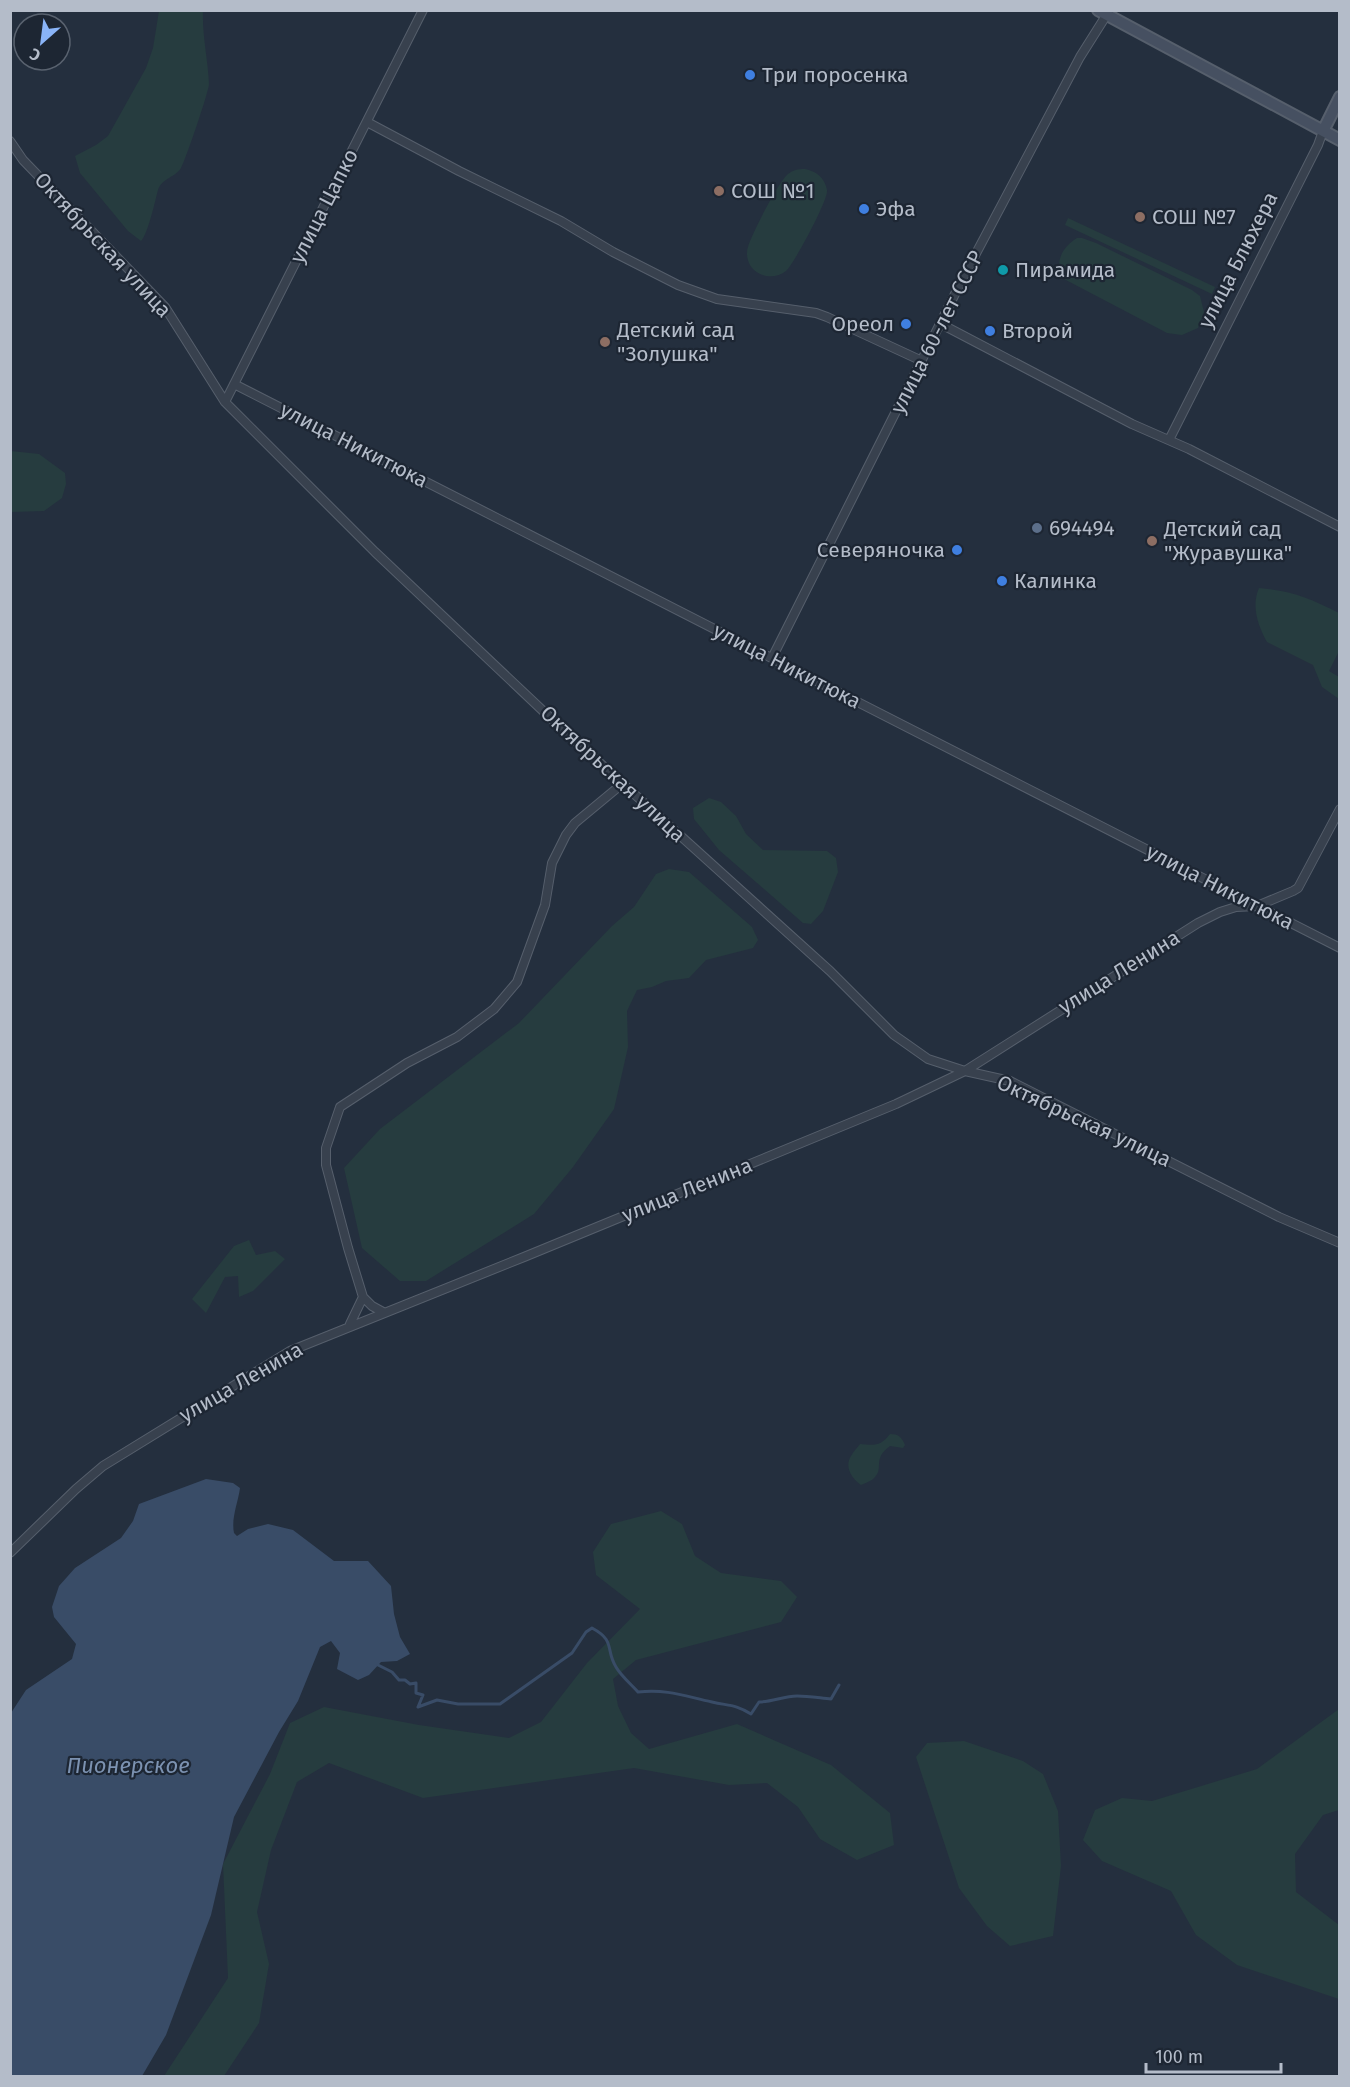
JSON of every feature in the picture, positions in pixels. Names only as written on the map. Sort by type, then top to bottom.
[{"type":"street","name":"улица Цапко","points":[[225,402],[423,10]]},
{"type":"street","points":[[1104,12],[1340,140]]},
{"type":"street","name":"улица 60-лет СССР","points":[[772,658],[963,278],[1104,12]]},
{"type":"street","name":"улица Блюхера","points":[[1169,440],[1318,146],[1340,97]]},
{"type":"street","points":[[367,122],[459,171],[561,221],[621,257],[678,285],[717,299],[822,315],[922,362]]},
{"type":"street","name":"Октябрьская улица","points":[[10,141],[23,160],[165,307],[225,402],[375,552],[622,784],[830,971],[894,1035],[928,1059],[965,1071],[1010,1081],[1280,1217],[1340,1243]]},
{"type":"street","points":[[941,324],[1132,424],[1169,440],[1340,527]]},
{"type":"street","name":"улица Никитюка","points":[[234,384],[1340,948]]},
{"type":"street","points":[[383,1312],[374,1308],[363,1297],[326,1165],[327,1148],[340,1107],[407,1063],[457,1037],[494,1009],[517,982],[545,905],[552,863],[566,835],[575,823],[622,784]]},
{"type":"street","name":"улица Ленина","points":[[10,1553],[102,1466],[290,1351],[896,1104],[965,1071],[1198,923],[1236,907],[1257,906],[1298,888],[1340,809]]},
{"type":"street","points":[[349,1326],[363,1297]]},
{"type":"green space","points":[[159,11],[203,11],[209,84],[181,168],[160,186],[149,225],[141,241],[128,231],[80,173],[75,156],[108,136],[146,68],[153,48]]},
{"type":"green space","points":[[805,169],[816,173],[824,182],[827,190],[823,205],[803,245],[786,271],[777,276],[762,275],[753,269],[748,261],[747,251],[750,241],[784,179],[792,172]]},
{"type":"green space","points":[[1068,218],[1215,287],[1212,294],[1065,225]]},
{"type":"green space","points":[[1077,238],[1096,243],[1192,290],[1200,296],[1204,312],[1198,328],[1182,335],[1167,333],[1064,279],[1059,262],[1063,251]]},
{"type":"green space","points":[[11,451],[39,454],[65,473],[66,484],[62,498],[44,511],[11,512]]},
{"type":"green space","points":[[1259,588],[1301,596],[1339,613],[1339,651],[1329,671],[1339,677],[1339,699],[1322,687],[1313,665],[1267,642],[1257,616],[1256,602]]},
{"type":"green space","points":[[709,798],[721,802],[736,816],[746,834],[763,850],[827,851],[836,858],[838,872],[823,911],[811,924],[803,923],[719,850],[694,819],[693,808]]},
{"type":"green space","points":[[669,869],[689,872],[752,927],[758,940],[753,948],[706,960],[689,978],[666,981],[637,990],[627,1011],[628,1047],[614,1109],[573,1167],[534,1214],[426,1281],[400,1281],[362,1248],[344,1168],[380,1129],[519,1023],[612,926],[634,907],[656,874]]},
{"type":"green space","points":[[249,1240],[256,1255],[275,1251],[285,1259],[253,1291],[239,1297],[238,1276],[225,1277],[206,1313],[192,1299],[234,1246]]},
{"type":"green space","points":[[890,1434],[899,1436],[905,1445],[903,1448],[890,1446],[881,1455],[877,1474],[872,1480],[861,1485],[852,1476],[849,1468],[848,1464],[852,1454],[860,1444],[876,1444]]},
{"type":"green space","points":[[661,1511],[682,1524],[695,1556],[721,1573],[781,1581],[797,1597],[781,1622],[636,1660],[613,1679],[618,1706],[631,1733],[649,1749],[737,1724],[831,1765],[890,1813],[894,1845],[857,1860],[820,1839],[798,1807],[767,1783],[729,1785],[634,1768],[423,1798],[329,1763],[297,1782],[271,1850],[257,1912],[269,1964],[259,2023],[224,2076],[164,2076],[228,1978],[223,1864],[270,1774],[290,1723],[324,1707],[419,1725],[509,1738],[541,1722],[587,1663],[640,1609],[596,1575],[593,1552],[611,1524]]},
{"type":"green space","points":[[1339,1709],[1339,1810],[1323,1815],[1295,1854],[1296,1892],[1339,1925],[1339,1999],[1237,1965],[1196,1935],[1171,1891],[1102,1861],[1083,1840],[1095,1810],[1122,1798],[1152,1801],[1257,1769]]},
{"type":"green space","points":[[964,1741],[1023,1761],[1043,1774],[1058,1811],[1061,1866],[1053,1936],[1010,1946],[987,1926],[959,1888],[916,1757],[927,1743]]},
{"type":"water","name":"Пионерское","points":[[206,1479],[233,1483],[240,1488],[233,1522],[234,1533],[237,1536],[248,1529],[268,1524],[293,1530],[334,1561],[368,1561],[391,1586],[394,1614],[400,1637],[410,1654],[397,1661],[381,1662],[369,1675],[358,1680],[337,1669],[340,1653],[331,1641],[320,1647],[298,1701],[234,1817],[211,1915],[166,2035],[142,2076],[11,2076],[11,1713],[26,1690],[72,1659],[76,1644],[54,1617],[52,1607],[59,1586],[75,1568],[121,1538],[133,1521],[139,1504]]},
{"type":"waterway","points":[[378,1665],[392,1672],[399,1680],[405,1680],[410,1684],[416,1683],[416,1693],[423,1695],[418,1707],[437,1700],[458,1704],[500,1704],[572,1653],[586,1632],[592,1628],[607,1641],[616,1667],[638,1692],[658,1691],[676,1694],[736,1707],[751,1714],[759,1702],[797,1696],[831,1699],[839,1685]]},
{"type":"place","name":"Три поросенка","points":[[750,75]]},
{"type":"place","name":"СОШ №1","points":[[719,191]]},
{"type":"place","name":"Эфа","points":[[864,209]]},
{"type":"place","name":"СОШ №7","points":[[1140,217]]},
{"type":"place","name":"Пирамида","points":[[1003,270]]},
{"type":"place","name":"Ореол","points":[[906,324]]},
{"type":"place","name":"Второй","points":[[990,331]]},
{"type":"place","name":"Детский сад \"Золушка\"","points":[[605,342]]},
{"type":"place","name":"694494","points":[[1037,528]]},
{"type":"place","name":"Детский сад \"Журавушка\"","points":[[1152,541]]},
{"type":"place","name":"Северяночка","points":[[957,550]]},
{"type":"place","name":"Калинка","points":[[1002,581]]}]
